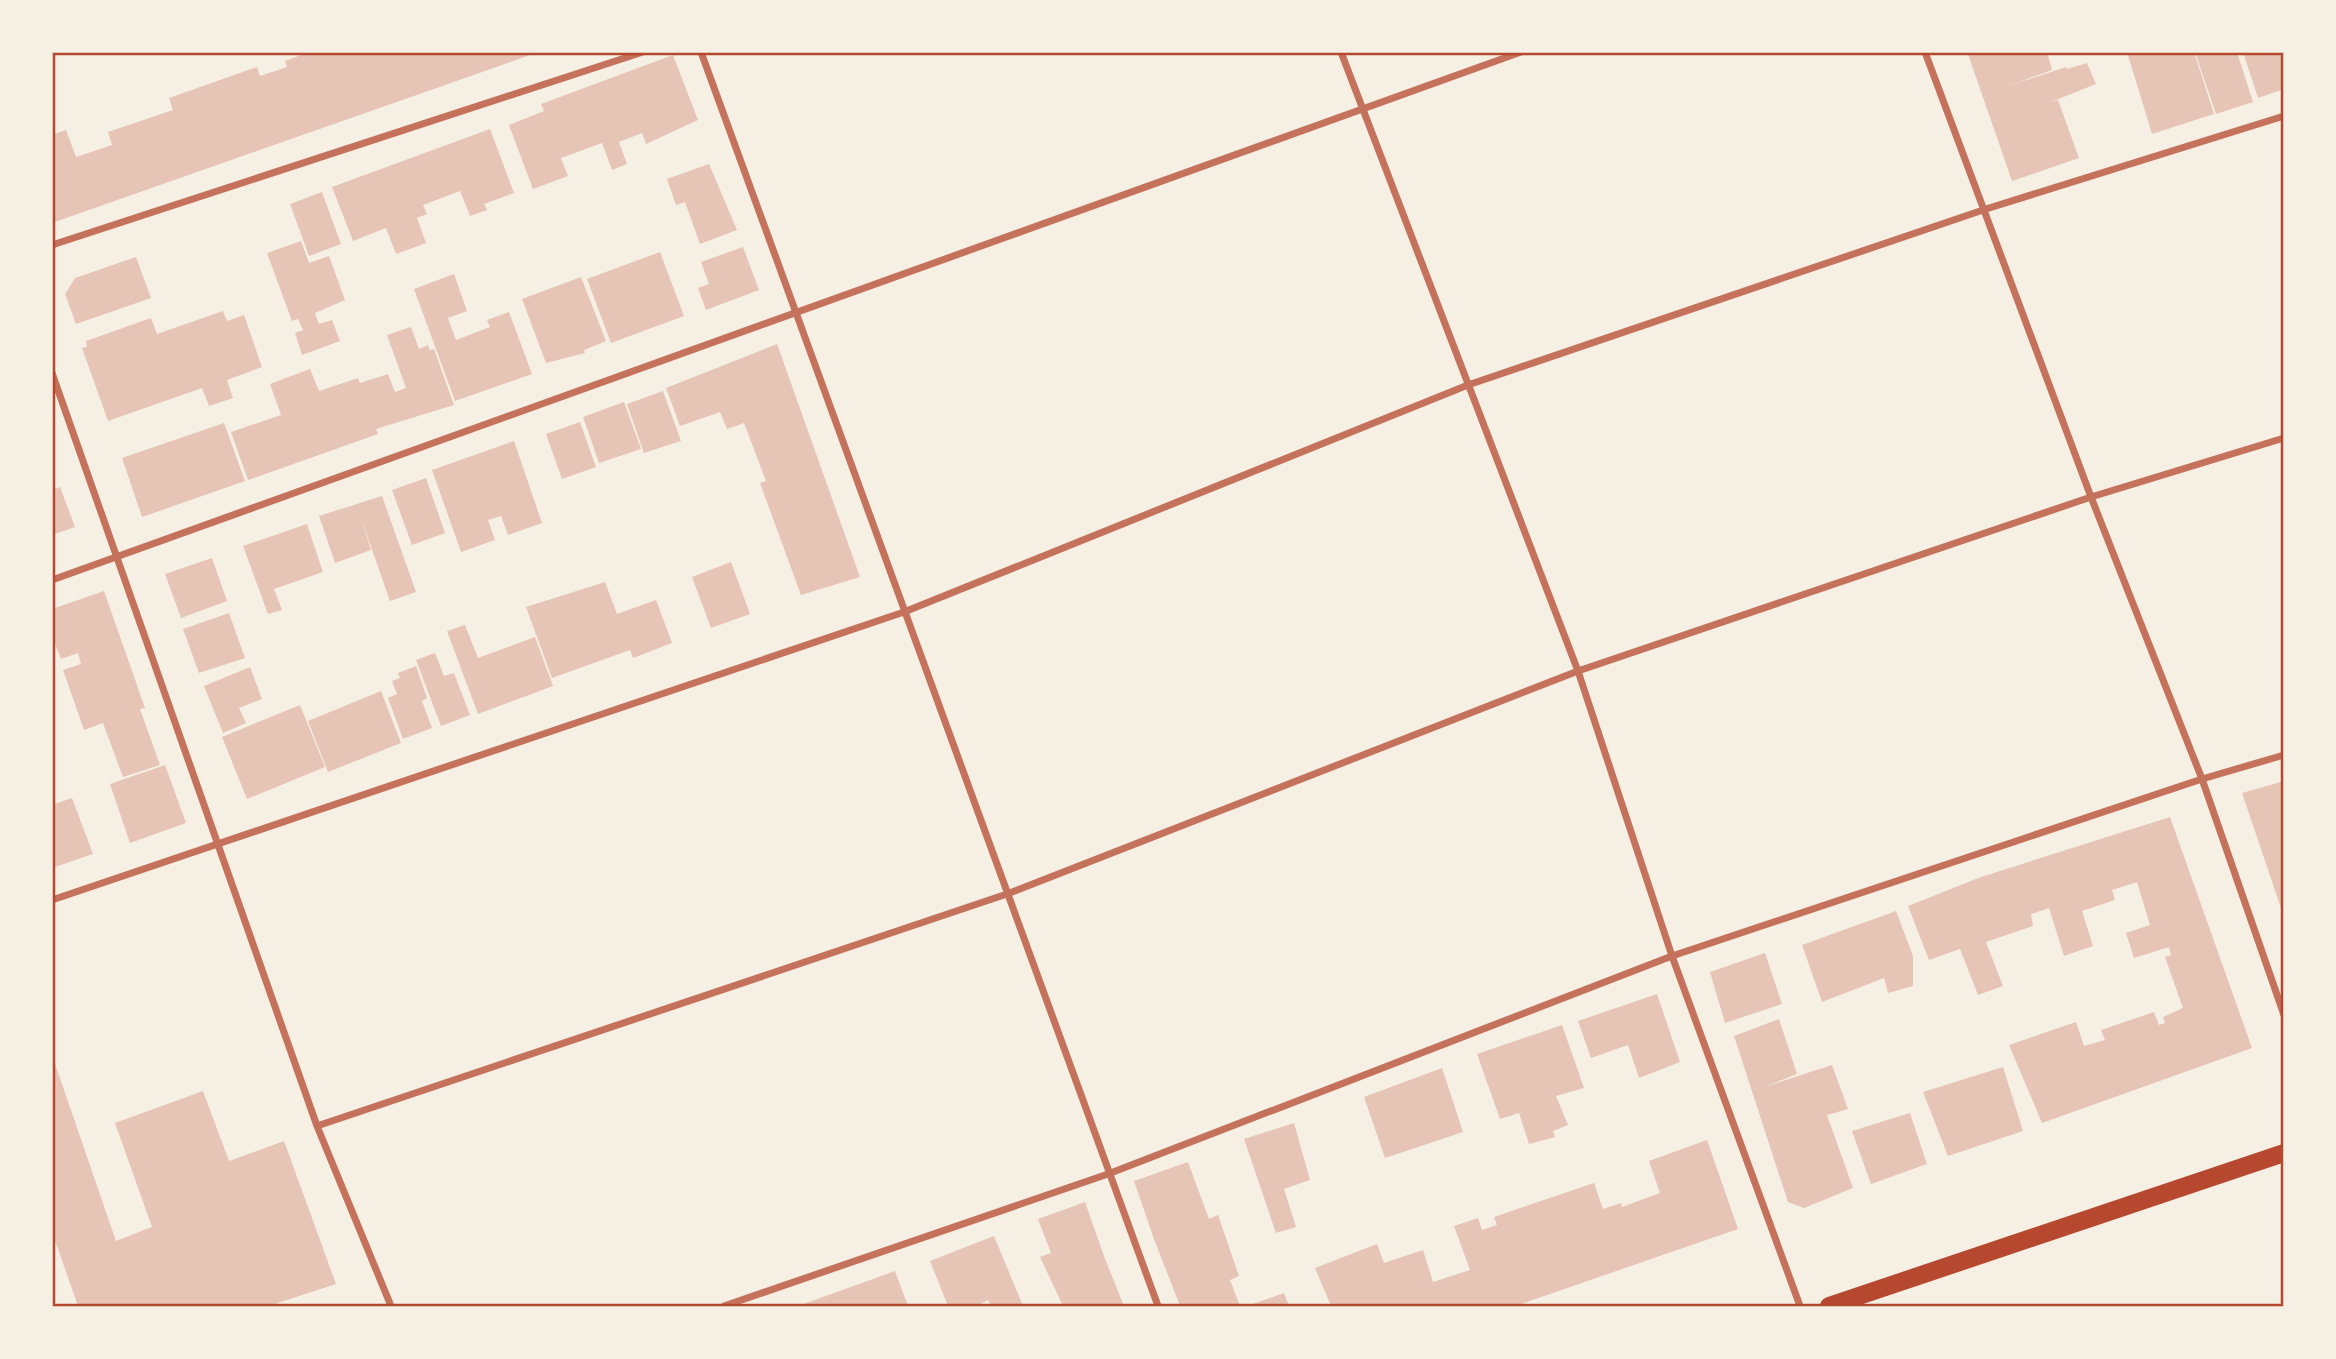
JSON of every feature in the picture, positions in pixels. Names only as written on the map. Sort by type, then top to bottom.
[{"type":"main road","points":[[1829,1307],[2284,1153]]},
{"type":"street","points":[[52,245],[643,52]]},
{"type":"street","points":[[701,52],[1158,1307]]},
{"type":"street","points":[[1341,52],[1578,671],[1672,956],[1800,1307]]},
{"type":"street","points":[[52,580],[796,315],[1521,52]]},
{"type":"street","points":[[1925,52],[1986,209],[2091,497],[2202,779],[2284,1015]]},
{"type":"street","points":[[52,900],[904,612],[1468,385],[1986,209],[2284,116]]},
{"type":"street","points":[[52,373],[317,1126],[391,1307]]},
{"type":"street","points":[[317,1126],[1007,894],[1578,671],[2091,497],[2284,438]]},
{"type":"street","points":[[724,1307],[1108,1174],[1672,956],[2202,779],[2284,755]]},
{"type":"building","points":[[309,52],[536,53],[52,223],[52,135],[66,130],[76,157],[112,145],[108,132],[173,110],[169,98],[257,67],[260,76],[287,67],[285,61]]},
{"type":"building","points":[[2047,52],[2052,70],[2008,86],[2087,63],[2096,84],[2051,102],[2058,100],[2079,158],[2012,181],[1968,54]]},
{"type":"building","points":[[2127,52],[2194,52],[2214,114],[2152,134]]},
{"type":"building","points":[[2195,52],[2237,52],[2253,102],[2216,114]]},
{"type":"building","points":[[2243,52],[2279,52],[2284,66],[2284,89],[2258,98]]},
{"type":"building","points":[[673,55],[698,120],[646,144],[642,133],[619,142],[627,164],[612,170],[602,143],[561,158],[568,176],[533,189],[509,125],[544,111],[541,104]]},
{"type":"building","points":[[490,129],[514,193],[484,204],[487,210],[470,216],[460,191],[423,205],[427,214],[417,218],[426,243],[396,254],[386,228],[353,241],[332,187]]},
{"type":"building","points":[[709,164],[737,230],[700,244],[685,202],[676,205],[667,179]]},
{"type":"building","points":[[322,192],[341,244],[309,256],[290,204]]},
{"type":"building","points":[[301,241],[309,263],[329,256],[345,300],[315,313],[319,324],[332,320],[340,341],[302,355],[295,333],[303,330],[298,319],[292,321],[267,253]]},
{"type":"building","points":[[743,247],[759,290],[706,310],[698,288],[709,284],[701,262]]},
{"type":"building","points":[[660,252],[684,316],[611,343],[587,279]]},
{"type":"building","points":[[136,257],[151,298],[76,324],[65,294],[75,278]]},
{"type":"building","points":[[454,274],[467,311],[448,318],[456,340],[490,327],[487,320],[509,312],[532,374],[455,401],[414,289]]},
{"type":"building","points":[[581,277],[606,341],[584,350],[585,353],[546,363],[522,299]]},
{"type":"building","points":[[223,311],[227,321],[244,315],[262,367],[227,380],[233,398],[209,406],[202,388],[108,421],[82,348],[87,347],[86,341],[151,318],[157,334]]},
{"type":"building","points":[[411,327],[419,349],[428,345],[430,350],[434,349],[454,405],[376,429],[378,434],[248,480],[231,432],[281,415],[270,384],[310,369],[319,391],[358,378],[360,383],[388,374],[395,392],[406,388],[387,335]]},
{"type":"building","points":[[777,344],[860,577],[801,595],[760,483],[766,481],[744,423],[727,429],[720,412],[680,426],[666,388]]},
{"type":"building","points":[[663,391],[681,441],[644,453],[627,404]]},
{"type":"building","points":[[624,402],[641,449],[599,463],[583,417]]},
{"type":"building","points":[[580,422],[596,467],[562,479],[546,434]]},
{"type":"building","points":[[224,423],[245,481],[142,517],[122,458]]},
{"type":"building","points":[[514,441],[542,523],[508,535],[501,516],[488,520],[495,540],[461,552],[432,470]]},
{"type":"building","points":[[426,478],[445,533],[412,545],[392,490]]},
{"type":"building","points":[[60,487],[75,527],[52,535],[52,490]]},
{"type":"building","points":[[382,496],[416,592],[390,601],[361,518],[371,550],[335,563],[319,516]]},
{"type":"building","points":[[307,524],[323,572],[274,589],[282,610],[268,614],[243,546]]},
{"type":"building","points":[[212,558],[227,601],[181,618],[165,574]]},
{"type":"building","points":[[731,562],[750,614],[711,628],[692,577]]},
{"type":"building","points":[[605,582],[617,614],[656,600],[672,643],[633,658],[630,650],[552,678],[526,607]]},
{"type":"building","points":[[104,591],[145,708],[140,709],[160,765],[123,777],[103,723],[84,730],[63,670],[81,664],[78,653],[61,659],[52,636],[52,609]]},
{"type":"building","points":[[229,613],[245,658],[199,673],[183,629]]},
{"type":"building","points":[[465,625],[478,658],[535,637],[553,686],[478,714],[447,631]]},
{"type":"building","points":[[435,653],[444,676],[454,673],[470,715],[441,726],[416,660]]},
{"type":"building","points":[[416,666],[427,698],[422,701],[432,728],[403,739],[388,698],[397,694],[392,681],[400,678],[398,673]]},
{"type":"building","points":[[250,667],[262,699],[239,708],[246,723],[223,733],[204,686]]},
{"type":"building","points":[[381,691],[401,743],[328,772],[308,721]]},
{"type":"building","points":[[300,705],[325,767],[247,799],[222,737]]},
{"type":"building","points":[[165,765],[186,823],[130,843],[110,784]]},
{"type":"building","points":[[2284,781],[2284,914],[2283,914],[2242,793]]},
{"type":"building","points":[[72,798],[93,854],[52,868],[52,805]]},
{"type":"building","points":[[2170,817],[2252,1048],[2042,1123],[2009,1045],[2076,1022],[2084,1046],[2105,1040],[2101,1030],[2154,1012],[2159,1025],[2165,1023],[2163,1017],[2183,1008],[2165,957],[2171,955],[2169,947],[2134,958],[2126,933],[2150,925],[2137,882],[2112,890],[2115,900],[2082,911],[2093,946],[2064,956],[2049,908],[2031,914],[2033,926],[1986,942],[2003,986],[1978,995],[1960,949],[1929,960],[1908,906],[1981,877]]},
{"type":"building","points":[[1896,911],[1913,956],[1913,986],[1888,993],[1884,978],[1822,1002],[1802,945]]},
{"type":"building","points":[[1765,953],[1782,1004],[1725,1023],[1710,972]]},
{"type":"building","points":[[1657,994],[1680,1062],[1639,1078],[1628,1045],[1591,1058],[1578,1021]]},
{"type":"building","points":[[1779,1019],[1797,1074],[1764,1087],[1832,1065],[1848,1109],[1827,1115],[1853,1188],[1804,1208],[1788,1202],[1734,1036]]},
{"type":"building","points":[[1562,1025],[1584,1088],[1556,1096],[1568,1125],[1553,1131],[1555,1137],[1529,1144],[1519,1113],[1500,1119],[1477,1054]]},
{"type":"building","points":[[52,1055],[116,1241],[152,1227],[115,1123],[203,1091],[229,1161],[284,1141],[336,1284],[269,1306],[78,1306],[52,1232]]},
{"type":"building","points":[[2003,1067],[2023,1131],[1948,1156],[1923,1092]]},
{"type":"building","points":[[1442,1068],[1463,1132],[1385,1158],[1364,1097]]},
{"type":"building","points":[[1910,1113],[1927,1164],[1871,1184],[1852,1131]]},
{"type":"building","points":[[1294,1123],[1310,1180],[1284,1189],[1296,1227],[1276,1233],[1244,1139]]},
{"type":"building","points":[[1707,1140],[1738,1229],[1515,1306],[1331,1306],[1315,1268],[1377,1244],[1384,1263],[1423,1250],[1433,1282],[1470,1270],[1454,1226],[1478,1218],[1482,1230],[1497,1225],[1494,1217],[1594,1183],[1603,1209],[1621,1203],[1622,1207],[1660,1193],[1649,1161]]},
{"type":"building","points":[[1188,1162],[1209,1219],[1218,1215],[1239,1276],[1230,1280],[1240,1306],[1180,1306],[1154,1239],[1134,1181]]},
{"type":"building","points":[[1085,1202],[1124,1306],[1063,1306],[1040,1257],[1051,1253],[1038,1219]]},
{"type":"building","points":[[994,1236],[1023,1306],[991,1306],[988,1300],[976,1306],[948,1306],[930,1261]]},
{"type":"building","points":[[895,1271],[908,1306],[798,1306]]},
{"type":"building","points":[[1284,1293],[1289,1306],[1247,1306]]}]
